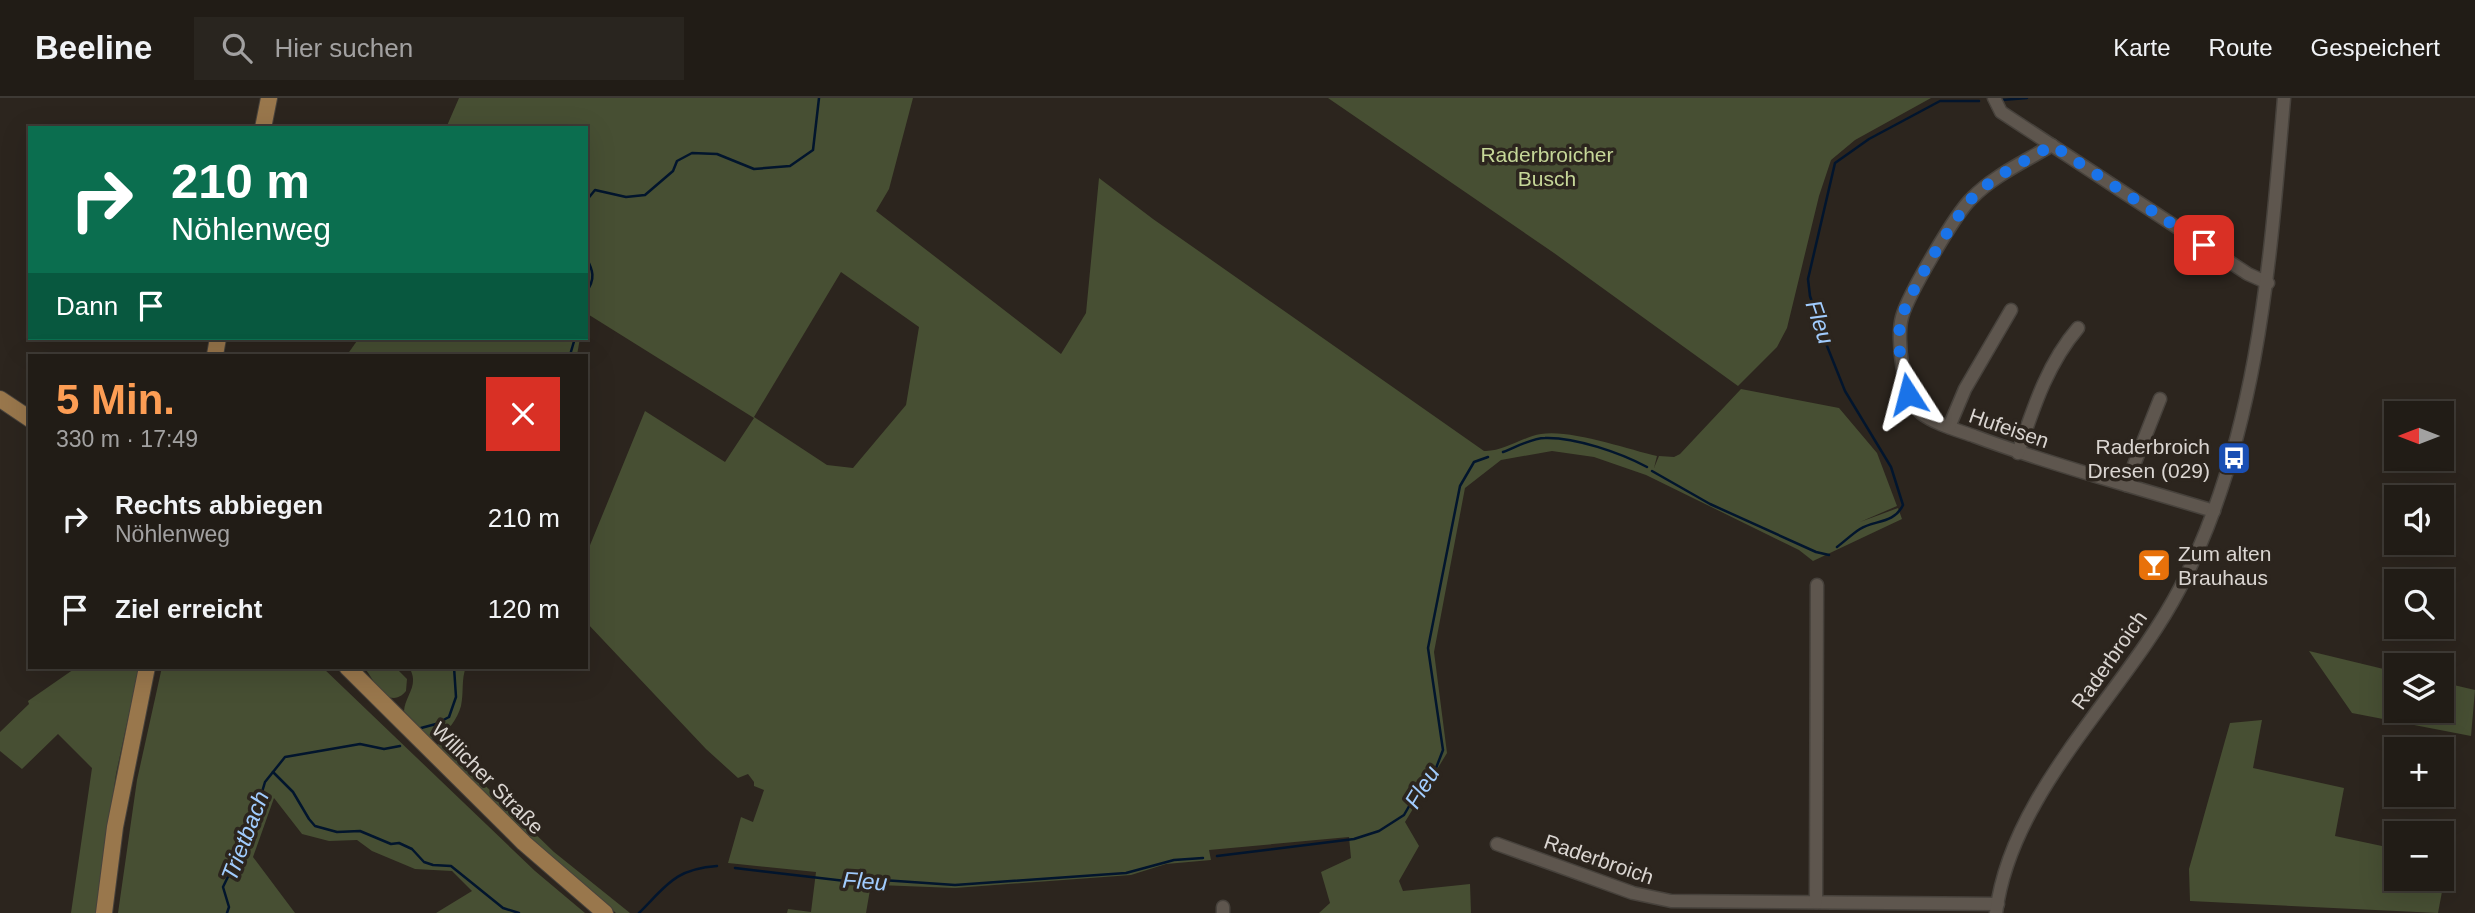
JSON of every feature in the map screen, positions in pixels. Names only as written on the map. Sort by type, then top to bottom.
[{"type":"main road","points":[[263,126],[270,98]]},
{"type":"main road","points":[[0,399],[28,418]]},
{"type":"main road","points":[[104,913],[115,827],[147,669]]},
{"type":"main road","name":"Willicher Straße","points":[[349,669],[524,844],[605,913]]},
{"type":"street","points":[[1994,98],[2001,112],[2248,274],[2268,283]]},
{"type":"street","name":"Raderbroich","points":[[1497,844],[1656,899],[1693,903],[1816,902],[1997,909],[2008,862],[2023,827],[2080,734],[2159,624],[2188,571],[2214,511],[2228,469],[2268,283],[2284,98]]},
{"type":"street","name":"Hufeisen","points":[[2052,145],[1981,189],[1967,203],[1902,314],[1899,337],[1910,400],[1922,414],[2018,453],[2214,511]]},
{"type":"street","points":[[1950,427],[1965,389],[2011,310]]},
{"type":"street","points":[[2018,453],[2037,395],[2066,342],[2078,328]]},
{"type":"street","points":[[2126,485],[2160,400]]},
{"type":"street","points":[[1816,902],[1817,585]]},
{"type":"green space","points":[[459,98],[913,98],[889,189],[876,211],[1061,354],[1086,313],[1099,178],[1153,219],[1484,451],[1541,434],[1567,434],[1657,456],[1654,468],[1659,456],[1674,457],[1680,454],[1741,389],[1839,408],[1877,453],[1897,506],[1860,522],[1898,508],[1902,519],[1813,561],[1799,550],[1646,475],[1594,457],[1552,451],[1501,460],[1465,488],[1434,652],[1447,753],[1405,822],[1419,846],[1399,881],[1403,891],[1470,884],[1471,913],[1319,913],[1330,903],[1321,872],[1351,858],[1349,837],[1209,850],[1211,860],[1166,864],[1131,875],[955,888],[878,885],[872,878],[866,913],[787,913],[788,909],[811,912],[816,872],[728,863],[741,817],[753,822],[764,790],[754,786],[748,774],[738,778],[706,749],[588,624],[588,550],[645,411],[725,462],[754,418],[588,314],[588,126],[447,126]],"holes":[[[841,272],[919,327],[906,405],[853,468],[827,465],[754,417]]]},
{"type":"green space","name":"Raderbroicher Busch","points":[[1328,98],[1931,98],[1855,140],[1831,160],[1819,196],[1787,328],[1777,347],[1738,386],[1554,253]]},
{"type":"green space","points":[[358,340],[580,340],[577,354],[348,354]]},
{"type":"green space","points":[[2309,651],[2384,669],[2384,719],[2352,713]]},
{"type":"green space","points":[[74,669],[139,669],[116,774],[96,913],[71,913],[92,768],[58,734],[22,769],[0,751],[0,732],[29,704],[28,701]]},
{"type":"green space","points":[[162,669],[324,669],[535,871],[585,913],[436,913],[472,891],[452,871],[415,869],[372,851],[357,840],[329,841],[302,834],[274,798],[253,857],[295,913],[118,913],[137,780]]},
{"type":"green space","points":[[365,669],[397,669],[407,679],[406,691],[399,697],[387,696]]},
{"type":"green space","points":[[408,669],[466,669],[459,711],[440,739],[429,738],[404,711],[413,682]]},
{"type":"green space","points":[[2454,685],[2475,690],[2471,736],[2404,723],[2454,723]]},
{"type":"green space","points":[[2262,720],[2253,768],[2344,788],[2335,836],[2384,846],[2384,891],[2442,891],[2438,913],[2190,901],[2189,869],[2230,723]]},
{"type":"green space","points":[[440,739],[554,852],[630,913],[616,913],[548,854],[451,762],[437,746]]},
{"type":"waterway","name":"Trietbach","points":[[588,199],[595,190],[626,197],[645,195],[673,171],[677,161],[692,153],[717,154],[754,169],[790,166],[813,150],[819,98]]},
{"type":"waterway","name":"Fleu","points":[[2002,100],[2027,98]]},
{"type":"waterway","name":"Fleu","points":[[1837,547],[1865,526],[1894,516],[1903,505],[1891,467],[1845,391],[1810,296],[1808,279],[1835,163],[1869,139],[1940,101],[1979,101]]},
{"type":"waterway","name":"Trietbach","points":[[588,262],[592,274],[588,288]]},
{"type":"waterway","name":"Trietbach","points":[[570,354],[574,340]]},
{"type":"waterway","name":"Fleu","points":[[1503,452],[1535,439],[1557,438],[1598,447],[1647,467]]},
{"type":"waterway","name":"Fleu","points":[[1217,856],[1354,839],[1379,831],[1404,815],[1416,794],[1431,781],[1443,750],[1428,648],[1460,486],[1474,462],[1488,457]]},
{"type":"waterway","name":"Fleu","points":[[1652,471],[1710,504],[1816,552],[1829,555]]},
{"type":"waterway","name":"Trietbach","points":[[421,728],[449,717],[456,697],[454,669]]},
{"type":"waterway","name":"Trietbach","points":[[227,913],[229,907],[223,887],[251,829],[265,782],[285,757],[360,744],[384,749],[400,746]]},
{"type":"waterway","name":"Fleu","points":[[273,772],[293,792],[315,826],[337,832],[360,831],[391,844],[399,843],[412,849],[424,862],[451,866],[503,908],[519,913]]},
{"type":"waterway","name":"Fleu","points":[[735,868],[854,882],[882,880],[955,885],[1126,873],[1174,860],[1203,858]]},
{"type":"waterway","name":"Fleu","points":[[639,913],[681,875],[717,866]]},
{"type":"place","name":"Raderbroich Dresen (029)","points":[[2234,458]]},
{"type":"place","name":"Zum alten Brauhaus","points":[[2154,565]]},
{"type":"route","points":[[1908,394],[1899,332],[1902,314],[1956,218],[1981,189],[2052,145],[2204,245]]}]
